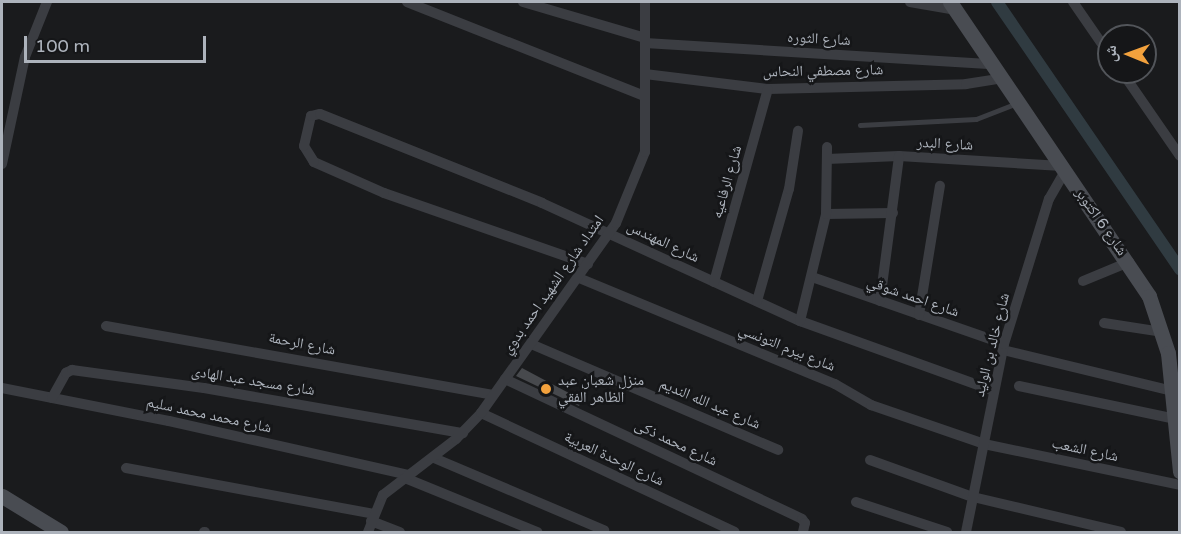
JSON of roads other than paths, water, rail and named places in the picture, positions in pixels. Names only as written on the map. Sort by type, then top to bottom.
[{"type":"main road","name":"شارع 6 اكتوبر","points":[[953,6],[1063,169],[1130,262],[1149,296],[1163,332],[1173,391],[1179,471]]},
{"type":"main road","points":[[2,496],[61,532]]},
{"type":"street","points":[[2,164],[25,57],[47,2]]},
{"type":"street","points":[[407,2],[645,96]]},
{"type":"street","name":"شارع الثوره","points":[[523,2],[645,40],[992,64]]},
{"type":"street","name":"امتداد شارع الشهيد احمد بدوي","points":[[368,532],[383,495],[464,433],[481,413],[610,234],[644,158],[645,2]]},
{"type":"street","points":[[910,2],[953,6]]},
{"type":"street","points":[[1072,2],[1097,37]]},
{"type":"street","name":"شارع مصطفي النحاس","points":[[645,74],[768,89],[966,84],[1002,78]]},
{"type":"street","points":[[1131,84],[1177,148]]},
{"type":"street","name":"شارع الرفاعيه","points":[[714,282],[768,89]]},
{"type":"street","name":"شارع المهندس","points":[[588,264],[384,193],[314,162],[304,146],[311,116],[320,114],[610,234],[800,321],[994,391]]},
{"type":"street","points":[[757,302],[789,189],[798,132]]},
{"type":"street","points":[[800,321],[826,214],[827,147]]},
{"type":"street","points":[[880,301],[887,229],[893,213],[898,156]]},
{"type":"street","name":"شارع البدر","points":[[827,159],[898,156],[1063,169]]},
{"type":"street","name":"شارع خالد بن الوليد","points":[[966,532],[1003,347],[1049,199],[1063,169]]},
{"type":"street","points":[[919,315],[940,186]]},
{"type":"street","points":[[826,214],[893,213]]},
{"type":"street","points":[[1083,281],[1130,262]]},
{"type":"street","name":"شارع احمد شوقي","points":[[812,277],[1003,347],[1173,391]]},
{"type":"street","name":"شارع بيرم التونسي","points":[[579,278],[836,384],[871,405],[984,444]]},
{"type":"street","points":[[1104,323],[1163,332]]},
{"type":"street","name":"شارع الرحمة","points":[[106,326],[493,395]]},
{"type":"street","name":"شارع عبد الله النديم","points":[[531,344],[778,450]]},
{"type":"street","name":"شارع مسجد عبد الهادى","points":[[52,398],[66,373],[72,370],[204,388],[464,433]]},
{"type":"street","name":"شارع محمد ذكى","points":[[505,380],[802,519],[805,523],[803,532]]},
{"type":"street","points":[[1019,386],[1176,419]]},
{"type":"street","name":"شارع محمد محمد سليم","points":[[2,388],[406,477],[537,532]]},
{"type":"street","name":"شارع الوحدة العربية","points":[[481,413],[735,532]]},
{"type":"street","name":"شارع الشعب","points":[[984,444],[1179,485]]},
{"type":"street","points":[[434,458],[604,530]]},
{"type":"street","points":[[870,460],[973,497],[1121,532]]},
{"type":"street","points":[[126,468],[373,518],[400,532]]},
{"type":"street","points":[[856,502],[947,532]]},
{"type":"lane","points":[[860,125],[976,119],[1018,103]]},
{"type":"waterway","points":[[997,2],[1180,269]]},
{"type":"place","name":"منزل شعبان عبد الظاهر الفقي","points":[[546,389]]}]
